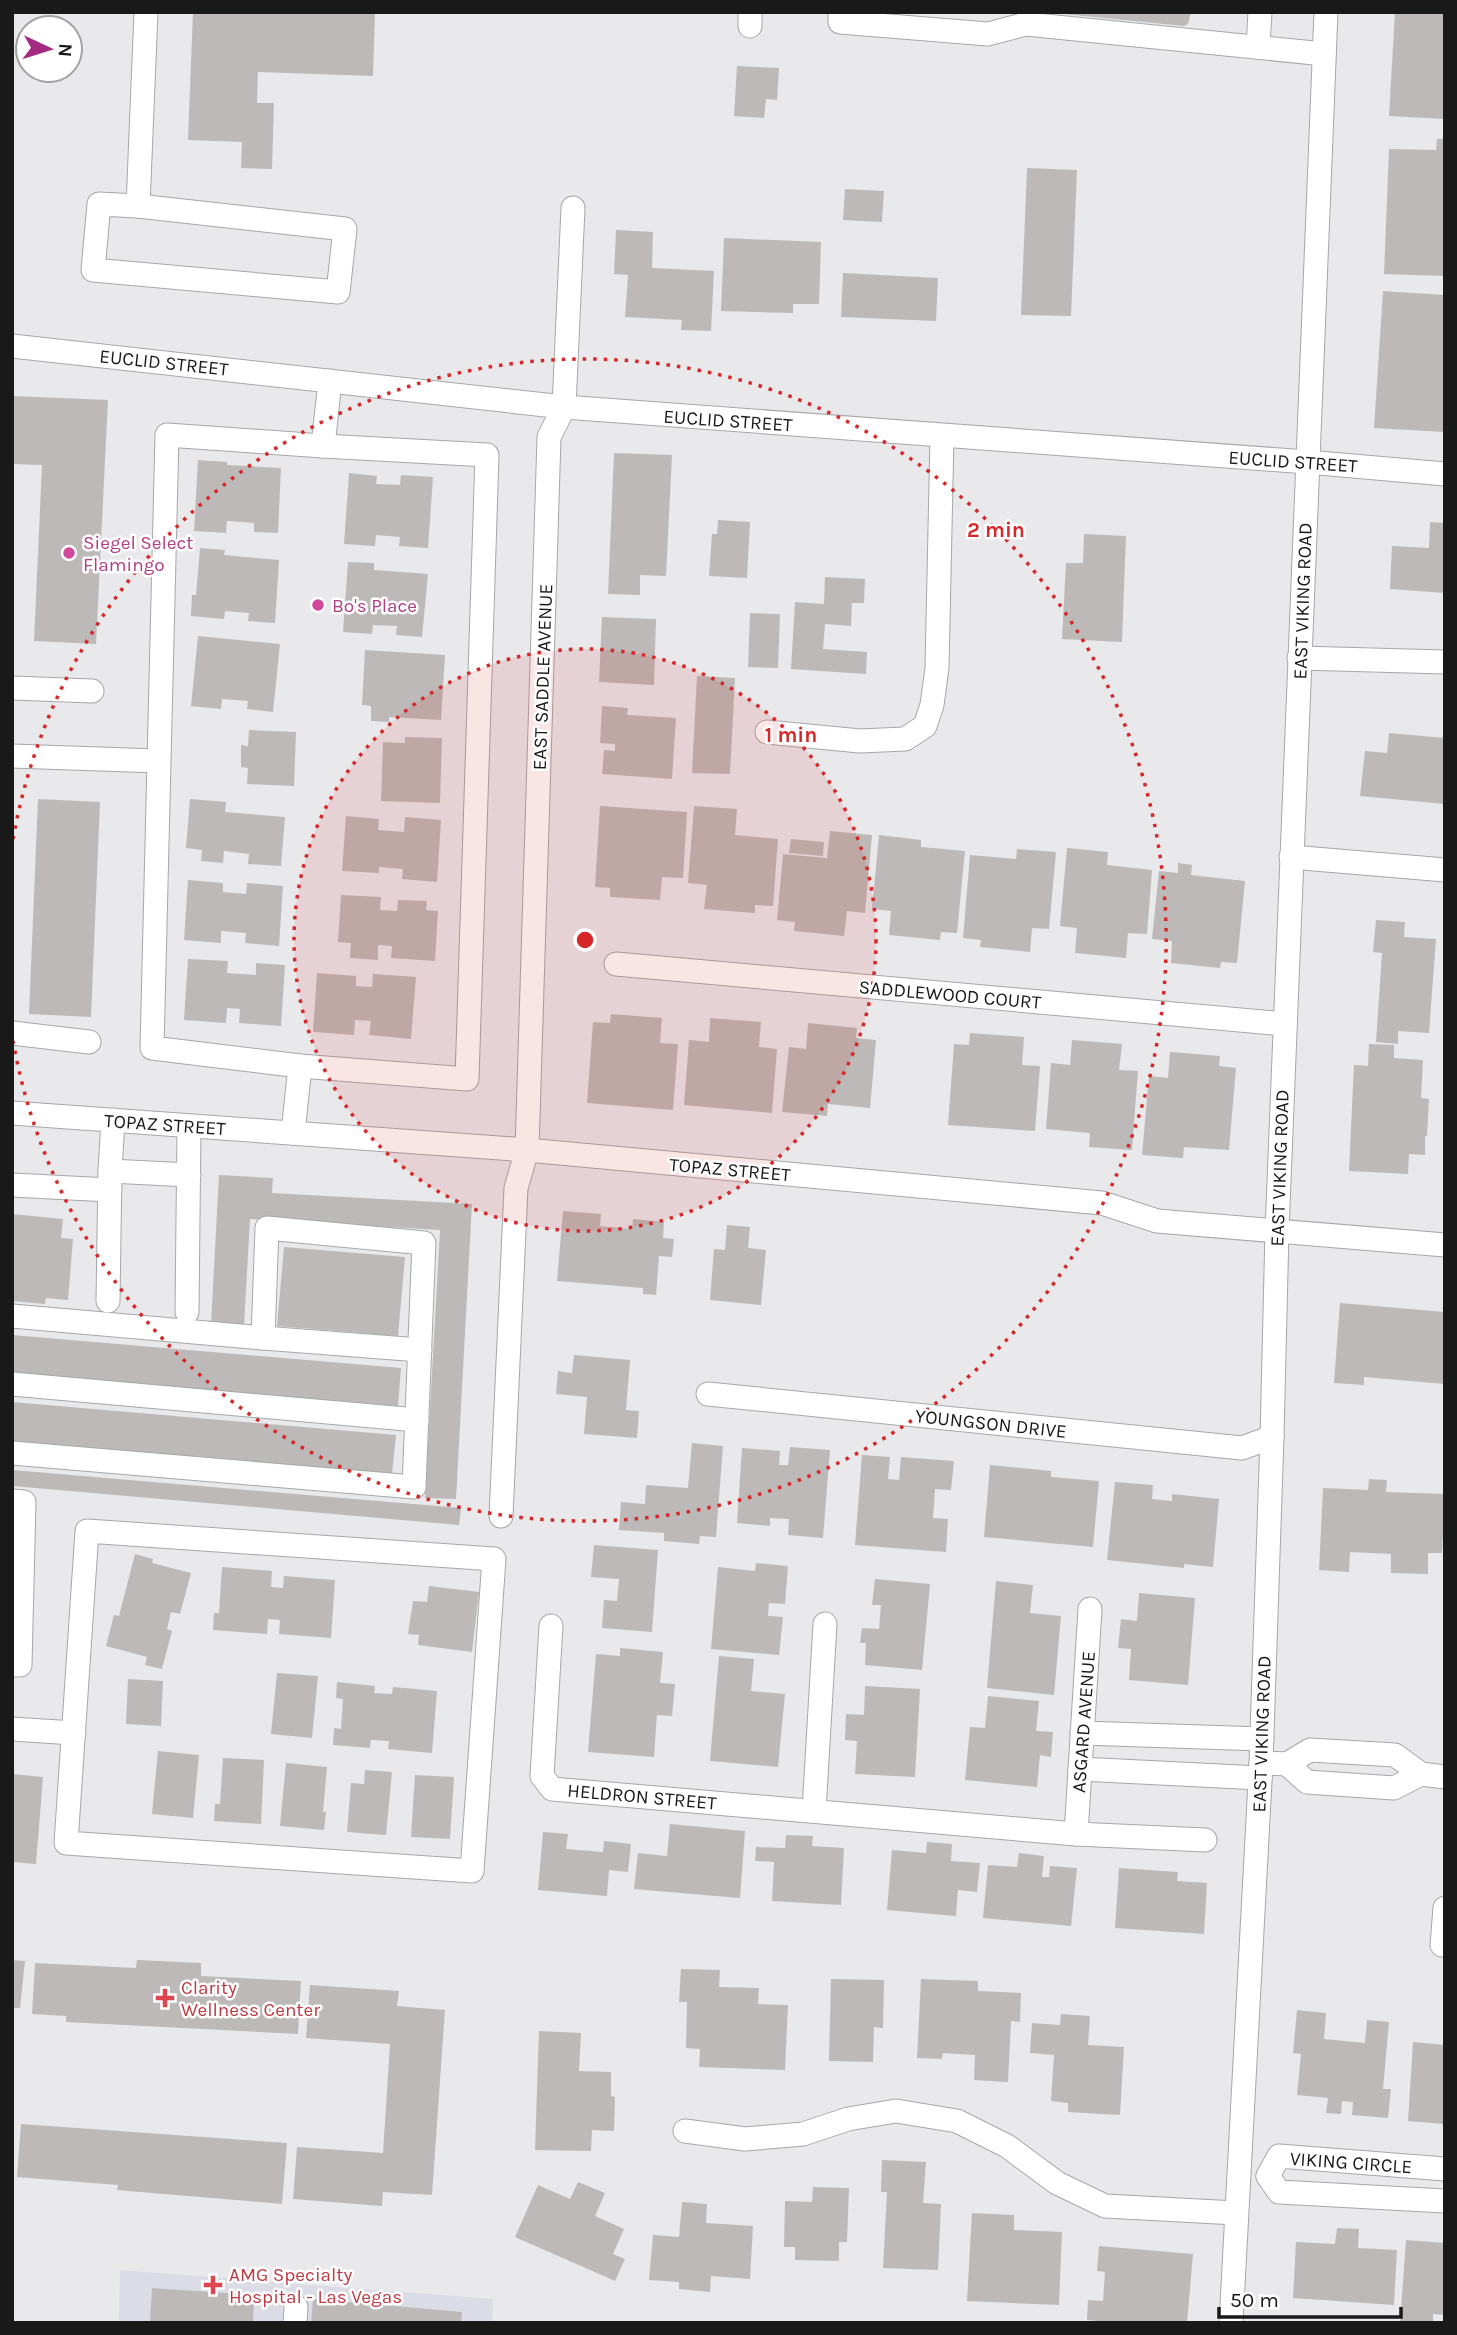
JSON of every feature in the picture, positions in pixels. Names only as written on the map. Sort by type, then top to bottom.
[{"type":"street","points":[[138,206],[146,12]]},
{"type":"street","points":[[840,12],[840,22],[988,34],[1026,24],[1324,54]]},
{"type":"street","points":[[1258,47],[1260,12]]},
{"type":"street","name":"EAST VIKING ROAD","points":[[1231,2323],[1261,1770],[1277,1231],[1326,12]]},
{"type":"street","points":[[99,204],[138,206],[345,229],[338,292],[93,270],[99,204]]},
{"type":"street","name":"EAST SADDLE AVENUE","points":[[501,1517],[516,1188],[527,1150],[549,437],[564,407],[573,208]]},
{"type":"street","name":"EUCLID STREET","points":[[12,346],[564,407],[1445,474]]},
{"type":"street","points":[[323,446],[330,381]]},
{"type":"street","points":[[167,435],[323,446],[487,455],[467,1079],[300,1066],[152,1048],[167,435]]},
{"type":"street","points":[[767,732],[871,740],[905,739],[925,726],[932,705],[937,668],[942,436]]},
{"type":"street","points":[[1299,658],[1445,662]]},
{"type":"street","points":[[12,688],[92,691]]},
{"type":"street","points":[[12,756],[158,761]]},
{"type":"street","points":[[1292,857],[1445,870]]},
{"type":"street","name":"SADDLEWOOD COURT","points":[[616,964],[1285,1024]]},
{"type":"street","points":[[12,1033],[89,1042]]},
{"type":"street","points":[[293,1133],[300,1066]]},
{"type":"street","name":"TOPAZ STREET","points":[[12,1113],[527,1150],[1102,1203],[1157,1220],[1445,1245]]},
{"type":"street","points":[[108,1301],[113,1120]]},
{"type":"street","points":[[187,1312],[189,1126]]},
{"type":"street","points":[[12,1185],[189,1175]]},
{"type":"street","points":[[12,1453],[414,1487],[424,1243],[267,1228],[263,1338]]},
{"type":"street","points":[[12,1316],[419,1350]]},
{"type":"street","points":[[12,1384],[417,1420]]},
{"type":"street","name":"YOUNGSON DRIVE","points":[[708,1394],[1242,1448],[1272,1437]]},
{"type":"street","points":[[12,1501],[24,1502],[20,1665],[12,1665]]},
{"type":"street","points":[[87,1531],[494,1559],[472,1871],[66,1843],[74,1733],[87,1531]]},
{"type":"street","name":"ASGARD AVENUE","points":[[1076,1834],[1090,1609]]},
{"type":"street","points":[[814,1811],[825,1624]]},
{"type":"street","name":"HELDRON STREET","points":[[551,1626],[542,1776],[552,1788],[1076,1834],[1205,1840]]},
{"type":"street","points":[[12,1729],[74,1733]]},
{"type":"street","points":[[1082,1733],[1262,1738]]},
{"type":"street","points":[[1080,1769],[1261,1770],[1287,1763],[1310,1750],[1395,1755],[1421,1774],[1445,1777]]},
{"type":"street","points":[[1287,1763],[1307,1782],[1394,1788],[1421,1774]]},
{"type":"street","points":[[1442,1945],[1445,1908]]},
{"type":"street","points":[[685,2130],[745,2139],[803,2134],[848,2119],[895,2111],[957,2121],[1007,2146],[1056,2183],[1105,2206],[1236,2213]]},
{"type":"street","name":"VIKING CIRCLE","points":[[1268,2176],[1279,2156],[1445,2169]]},
{"type":"street","points":[[1369,2197],[1372,2163]]},
{"type":"street","name":"VIKING CIRCLE","points":[[1238,2174],[1268,2176]]},
{"type":"street","name":"VIKING CIRCLE","points":[[1268,2176],[1279,2192],[1445,2201]]},
{"type":"shaded area","name":"AMG Specialty Hospital - Las Vegas","points":[[120,2270],[493,2299],[492,2323],[119,2323]]},
{"type":"building","points":[[193,12],[375,12],[373,76],[258,72],[257,103],[274,103],[272,169],[241,168],[242,142],[188,140]]},
{"type":"building","points":[[1191,12],[1188,24],[1184,26],[1064,14]]},
{"type":"building","points":[[1395,12],[1445,12],[1445,119],[1389,116]]},
{"type":"building","points":[[737,66],[779,68],[777,100],[766,99],[764,118],[734,116]]},
{"type":"building","points":[[1437,139],[1445,139],[1445,276],[1384,274],[1389,149],[1436,150]]},
{"type":"building","points":[[1027,168],[1077,170],[1071,316],[1021,315]]},
{"type":"building","points":[[845,189],[884,191],[882,222],[843,220]]},
{"type":"building","points":[[616,230],[653,232],[652,268],[714,271],[711,331],[681,330],[682,320],[625,317],[628,275],[614,274]]},
{"type":"building","points":[[724,238],[821,242],[819,304],[793,304],[793,313],[721,311]]},
{"type":"building","points":[[843,273],[938,278],[936,321],[841,317]]},
{"type":"building","points":[[1383,291],[1445,295],[1445,432],[1374,428]]},
{"type":"building","name":"Siegel Select Flamingo","points":[[12,396],[108,400],[96,644],[34,641],[42,465],[12,464]]},
{"type":"building","points":[[614,453],[672,455],[666,576],[640,575],[640,595],[608,594]]},
{"type":"building","points":[[198,460],[227,462],[227,465],[281,468],[278,533],[254,532],[254,523],[227,521],[226,533],[194,531]]},
{"type":"building","points":[[349,473],[377,476],[376,484],[400,485],[401,475],[433,477],[428,548],[399,546],[400,537],[376,535],[375,546],[344,544]]},
{"type":"building","points":[[718,520],[750,522],[747,578],[709,576],[712,534],[717,534]]},
{"type":"building","points":[[1430,522],[1445,523],[1445,593],[1390,589],[1392,546],[1429,548]]},
{"type":"building","points":[[1084,534],[1126,536],[1122,642],[1062,639],[1066,563],[1083,563]]},
{"type":"building","points":[[200,548],[225,550],[224,555],[279,560],[275,623],[248,621],[249,613],[225,611],[224,619],[191,616],[192,595],[196,595]]},
{"type":"building","points":[[348,562],[374,563],[374,570],[428,574],[422,637],[396,635],[397,626],[373,625],[372,634],[343,632]]},
{"type":"building","points":[[825,577],[865,579],[864,603],[852,603],[851,626],[825,624],[823,649],[867,652],[866,674],[791,669],[795,602],[824,604]]},
{"type":"building","points":[[750,613],[780,614],[778,668],[748,667]]},
{"type":"building","points":[[602,617],[656,619],[654,685],[599,682]]},
{"type":"building","points":[[198,636],[280,644],[273,712],[247,709],[248,701],[222,699],[221,709],[191,706]]},
{"type":"building","points":[[365,650],[445,655],[441,720],[389,717],[389,722],[371,721],[371,706],[362,705]]},
{"type":"building","points":[[697,676],[735,678],[730,774],[692,773]]},
{"type":"building","points":[[602,706],[628,708],[627,715],[676,718],[672,779],[602,774],[604,750],[615,751],[615,744],[600,743]]},
{"type":"building","points":[[249,730],[296,732],[294,786],[247,784],[248,768],[241,767],[241,745],[248,746]]},
{"type":"building","points":[[1389,733],[1445,738],[1445,804],[1360,796],[1365,751],[1387,753]]},
{"type":"building","points":[[405,737],[442,738],[440,803],[381,801],[383,742],[405,743]]},
{"type":"building","points":[[38,799],[100,802],[91,1017],[29,1014]]},
{"type":"building","points":[[190,799],[226,802],[225,812],[285,817],[281,866],[248,864],[249,854],[224,851],[223,863],[201,861],[202,850],[186,848]]},
{"type":"building","points":[[600,806],[687,812],[683,878],[662,877],[660,900],[610,897],[610,888],[595,887]]},
{"type":"building","points":[[694,806],[737,809],[735,835],[778,839],[773,906],[755,905],[755,913],[704,909],[707,885],[688,883]]},
{"type":"building","points":[[346,816],[379,819],[378,830],[404,832],[405,817],[441,820],[437,882],[402,879],[403,869],[379,867],[379,873],[342,871]]},
{"type":"building","points":[[830,831],[872,835],[865,913],[847,911],[844,936],[794,931],[795,922],[777,920],[783,854],[827,858]]},
{"type":"building","points":[[879,835],[921,840],[921,847],[965,851],[957,933],[941,932],[940,940],[889,935],[891,911],[872,909]]},
{"type":"building","points":[[791,839],[824,842],[823,856],[789,853]]},
{"type":"building","points":[[1067,848],[1108,852],[1107,865],[1152,870],[1147,934],[1128,933],[1126,958],[1075,953],[1077,928],[1060,926]]},
{"type":"building","points":[[1017,849],[1056,852],[1049,929],[1032,928],[1030,952],[980,947],[981,940],[963,938],[970,855],[1016,859]]},
{"type":"building","points":[[1178,863],[1192,865],[1191,875],[1245,881],[1237,963],[1221,962],[1220,968],[1171,963],[1172,941],[1152,939],[1159,871],[1178,873]]},
{"type":"building","points":[[188,880],[223,883],[223,892],[246,894],[247,883],[283,886],[279,946],[245,943],[246,933],[221,931],[221,943],[184,940]]},
{"type":"building","points":[[341,895],[381,897],[380,910],[397,911],[398,900],[427,901],[426,910],[438,911],[435,961],[391,958],[392,946],[378,945],[378,960],[350,958],[351,943],[338,942]]},
{"type":"building","points":[[1376,920],[1405,922],[1404,937],[1436,939],[1429,1033],[1398,1031],[1398,1044],[1376,1042],[1382,953],[1373,952]]},
{"type":"building","points":[[188,959],[228,961],[227,973],[256,975],[256,963],[285,965],[281,1026],[239,1023],[240,1009],[227,1008],[226,1023],[184,1020]]},
{"type":"building","points":[[317,973],[356,976],[356,986],[372,987],[373,974],[416,977],[411,1039],[369,1035],[371,1021],[355,1020],[354,1035],[313,1032]]},
{"type":"building","points":[[611,1014],[662,1018],[660,1043],[678,1044],[673,1110],[587,1103],[593,1022],[610,1023]]},
{"type":"building","points":[[710,1018],[761,1022],[759,1047],[777,1049],[772,1113],[684,1105],[689,1040],[709,1042]]},
{"type":"building","points":[[808,1023],[857,1028],[856,1038],[876,1040],[870,1108],[828,1104],[827,1116],[782,1112],[789,1047],[806,1049]]},
{"type":"building","points":[[970,1033],[1024,1037],[1022,1065],[1040,1066],[1035,1131],[948,1125],[954,1044],[969,1045]]},
{"type":"building","points":[[1072,1040],[1122,1044],[1119,1070],[1138,1071],[1132,1150],[1089,1147],[1090,1133],[1046,1129],[1051,1063],[1070,1065]]},
{"type":"building","points":[[1369,1044],[1394,1045],[1394,1058],[1423,1060],[1421,1098],[1429,1099],[1425,1155],[1409,1154],[1408,1174],[1349,1171],[1354,1065],[1368,1066]]},
{"type":"building","points":[[1170,1052],[1220,1056],[1219,1066],[1236,1068],[1229,1150],[1184,1147],[1183,1158],[1142,1155],[1149,1076],[1168,1078]]},
{"type":"building","points":[[219,1175],[273,1178],[272,1193],[472,1204],[456,1499],[425,1498],[440,1230],[250,1219],[244,1326],[211,1324]]},
{"type":"building","points":[[563,1211],[601,1214],[600,1226],[632,1229],[633,1219],[664,1222],[663,1238],[674,1239],[672,1257],[659,1256],[656,1295],[643,1294],[643,1288],[557,1281]]},
{"type":"building","points":[[12,1214],[63,1219],[61,1238],[73,1239],[68,1300],[46,1298],[45,1304],[12,1301]]},
{"type":"building","points":[[727,1225],[750,1227],[748,1248],[766,1250],[761,1305],[710,1300],[714,1249],[725,1250]]},
{"type":"building","points":[[284,1247],[405,1257],[398,1336],[277,1326]]},
{"type":"building","points":[[1340,1303],[1445,1312],[1445,1384],[1364,1377],[1364,1385],[1334,1383]]},
{"type":"building","points":[[12,1335],[401,1368],[398,1406],[12,1374]]},
{"type":"building","points":[[574,1355],[630,1360],[626,1410],[639,1411],[637,1438],[584,1434],[587,1397],[556,1394],[558,1371],[572,1373]]},
{"type":"building","points":[[12,1402],[396,1435],[392,1474],[12,1441]]},
{"type":"building","points":[[692,1443],[723,1446],[716,1537],[700,1536],[699,1544],[664,1541],[664,1533],[619,1530],[621,1502],[645,1504],[646,1485],[688,1488]]},
{"type":"building","points":[[790,1447],[830,1450],[823,1538],[788,1535],[789,1519],[770,1518],[770,1526],[737,1523],[742,1448],[780,1451],[779,1465],[788,1465]]},
{"type":"building","points":[[862,1455],[890,1457],[888,1479],[899,1480],[901,1457],[954,1461],[951,1490],[935,1489],[933,1518],[948,1519],[946,1552],[855,1545]]},
{"type":"building","points":[[990,1465],[1051,1471],[1051,1477],[1099,1481],[1093,1547],[984,1537]]},
{"type":"building","points":[[12,1470],[461,1508],[459,1525],[12,1486]]},
{"type":"building","points":[[1369,1479],[1387,1480],[1386,1492],[1445,1494],[1442,1553],[1428,1553],[1428,1574],[1391,1573],[1391,1554],[1350,1552],[1349,1572],[1319,1570],[1323,1488],[1368,1490]]},
{"type":"building","points":[[1115,1482],[1153,1485],[1152,1499],[1172,1501],[1172,1494],[1219,1499],[1213,1567],[1184,1564],[1184,1568],[1107,1560]]},
{"type":"building","points":[[594,1545],[658,1550],[652,1632],[602,1628],[604,1600],[617,1601],[619,1579],[591,1577]]},
{"type":"building","points":[[135,1554],[153,1559],[152,1563],[191,1573],[180,1614],[171,1612],[167,1629],[172,1631],[162,1669],[145,1665],[147,1657],[106,1646],[114,1615],[119,1616]]},
{"type":"building","points":[[756,1563],[788,1566],[785,1604],[769,1603],[768,1616],[783,1617],[779,1655],[711,1649],[718,1567],[755,1571]]},
{"type":"building","points":[[222,1567],[272,1571],[271,1587],[283,1588],[284,1576],[335,1580],[331,1638],[279,1634],[280,1620],[268,1619],[267,1634],[213,1630],[214,1613],[219,1613]]},
{"type":"building","points":[[875,1579],[930,1584],[922,1670],[865,1665],[866,1643],[860,1643],[862,1628],[879,1629],[881,1605],[872,1605]]},
{"type":"building","points":[[996,1581],[1033,1585],[1030,1613],[1061,1616],[1054,1695],[987,1688]]},
{"type":"building","points":[[429,1586],[479,1592],[472,1652],[418,1645],[419,1635],[408,1634],[413,1601],[427,1602]]},
{"type":"building","points":[[1139,1593],[1195,1598],[1188,1685],[1129,1680],[1131,1649],[1118,1648],[1121,1619],[1137,1621]]},
{"type":"building","points":[[620,1648],[663,1652],[660,1683],[675,1684],[672,1716],[657,1715],[654,1757],[588,1752],[596,1654],[620,1656]]},
{"type":"building","points":[[719,1656],[754,1659],[751,1691],[785,1694],[778,1767],[710,1761]]},
{"type":"building","points":[[277,1673],[318,1676],[312,1738],[271,1734]]},
{"type":"building","points":[[128,1679],[163,1681],[161,1726],[126,1724]]},
{"type":"building","points":[[337,1682],[375,1686],[374,1693],[392,1694],[393,1687],[437,1691],[432,1753],[388,1749],[389,1741],[371,1740],[370,1748],[333,1745],[334,1728],[341,1729],[343,1699],[336,1698]]},
{"type":"building","points":[[865,1686],[920,1689],[915,1777],[855,1774],[857,1741],[845,1740],[846,1714],[864,1715]]},
{"type":"building","points":[[988,1696],[1039,1701],[1036,1731],[1053,1732],[1051,1757],[1040,1755],[1037,1787],[965,1780],[970,1727],[985,1728]]},
{"type":"building","points":[[158,1751],[199,1755],[193,1818],[152,1814]]},
{"type":"building","points":[[223,1758],[264,1760],[261,1824],[214,1821],[215,1804],[220,1804]]},
{"type":"building","points":[[286,1763],[327,1767],[324,1830],[280,1826]]},
{"type":"building","points":[[365,1770],[392,1772],[386,1835],[347,1832],[351,1783],[364,1784]]},
{"type":"building","points":[[12,1774],[43,1777],[36,1864],[12,1862]]},
{"type":"building","points":[[415,1775],[454,1777],[450,1839],[411,1837]]},
{"type":"building","points":[[670,1824],[745,1831],[740,1898],[634,1889],[638,1853],[667,1856]]},
{"type":"building","points":[[543,1832],[568,1834],[566,1849],[603,1852],[604,1841],[631,1844],[628,1872],[609,1870],[607,1896],[538,1890]]},
{"type":"building","points":[[786,1835],[813,1836],[812,1846],[844,1848],[841,1905],[772,1901],[774,1862],[755,1861],[756,1847],[785,1848]]},
{"type":"building","points":[[927,1842],[952,1844],[951,1861],[980,1863],[977,1892],[958,1890],[956,1916],[887,1910],[892,1850],[926,1853]]},
{"type":"building","points":[[1019,1853],[1044,1856],[1042,1877],[1049,1877],[1050,1866],[1077,1868],[1071,1926],[983,1918],[988,1865],[1017,1867]]},
{"type":"building","points":[[1119,1868],[1178,1872],[1177,1881],[1207,1883],[1204,1934],[1115,1928]]},
{"type":"building","points":[[12,1960],[25,1961],[20,2008],[12,2008]]},
{"type":"building","points":[[137,1960],[201,1963],[201,1976],[301,1981],[298,2034],[66,2022],[66,2016],[32,2014],[35,1963],[136,1968]]},
{"type":"building","points":[[681,1969],[720,1970],[719,1987],[759,1988],[758,2004],[788,2005],[785,2070],[699,2067],[700,2049],[686,2048],[687,2002],[679,2002]]},
{"type":"building","points":[[831,1979],[884,1980],[883,2028],[874,2027],[873,2062],[829,2061]]},
{"type":"building","points":[[921,1979],[978,1981],[978,1991],[1021,1993],[1020,2022],[1011,2021],[1008,2082],[974,2080],[975,2055],[943,2053],[942,2059],[917,2058]]},
{"type":"building","points":[[310,1985],[399,1991],[397,2006],[445,2010],[432,2195],[383,2192],[382,2206],[293,2199],[297,2147],[383,2153],[390,2044],[306,2038]]},
{"type":"building","points":[[1297,2010],[1326,2013],[1324,2039],[1365,2043],[1367,2020],[1389,2022],[1383,2089],[1391,2089],[1388,2118],[1352,2115],[1353,2102],[1342,2101],[1341,2114],[1326,2113],[1328,2098],[1297,2095],[1301,2054],[1293,2053]]},
{"type":"building","points":[[1061,2014],[1090,2016],[1088,2045],[1124,2047],[1120,2115],[1068,2112],[1068,2103],[1051,2101],[1054,2055],[1030,2053],[1032,2023],[1060,2025]]},
{"type":"building","points":[[539,2031],[581,2033],[579,2071],[611,2072],[611,2096],[615,2097],[614,2131],[592,2130],[591,2151],[535,2150]]},
{"type":"building","points":[[1413,2042],[1445,2045],[1445,2124],[1408,2121]]},
{"type":"building","points":[[21,2124],[287,2143],[282,2204],[117,2190],[118,2185],[17,2177]]},
{"type":"building","points":[[882,2160],[926,2162],[923,2203],[941,2204],[938,2270],[883,2268],[887,2192],[881,2192]]},
{"type":"building","points":[[578,2182],[605,2193],[595,2216],[624,2229],[613,2254],[625,2259],[615,2281],[515,2237],[538,2185],[570,2199]]},
{"type":"building","points":[[813,2187],[849,2188],[847,2242],[839,2242],[839,2261],[795,2260],[795,2247],[784,2247],[785,2201],[812,2202]]},
{"type":"building","points":[[682,2202],[707,2204],[706,2223],[753,2226],[750,2279],[711,2276],[710,2292],[679,2289],[679,2282],[649,2280],[653,2235],[679,2237]]},
{"type":"building","points":[[972,2213],[1014,2215],[1014,2230],[1062,2232],[1059,2305],[967,2301]]},
{"type":"building","points":[[1337,2228],[1359,2229],[1358,2248],[1397,2250],[1394,2305],[1293,2298],[1296,2242],[1335,2244]]},
{"type":"building","points":[[1406,2240],[1445,2243],[1445,2315],[1433,2314],[1433,2323],[1400,2323]]},
{"type":"building","points":[[1099,2246],[1193,2254],[1187,2323],[1087,2320],[1088,2300],[1103,2301],[1105,2272],[1097,2271]]},
{"type":"building","points":[[152,2288],[254,2295],[253,2323],[150,2323]]},
{"type":"building","points":[[313,2299],[462,2312],[461,2323],[311,2323]]},
{"type":"place","name":"Siegel Select Flamingo","points":[[69,553]]},
{"type":"place","name":"Bo's Place","points":[[318,605]]},
{"type":"place","name":"Clarity Wellness Center","points":[[165,1998]]},
{"type":"place","name":"AMG Specialty Hospital - Las Vegas","points":[[213,2285]]}]
